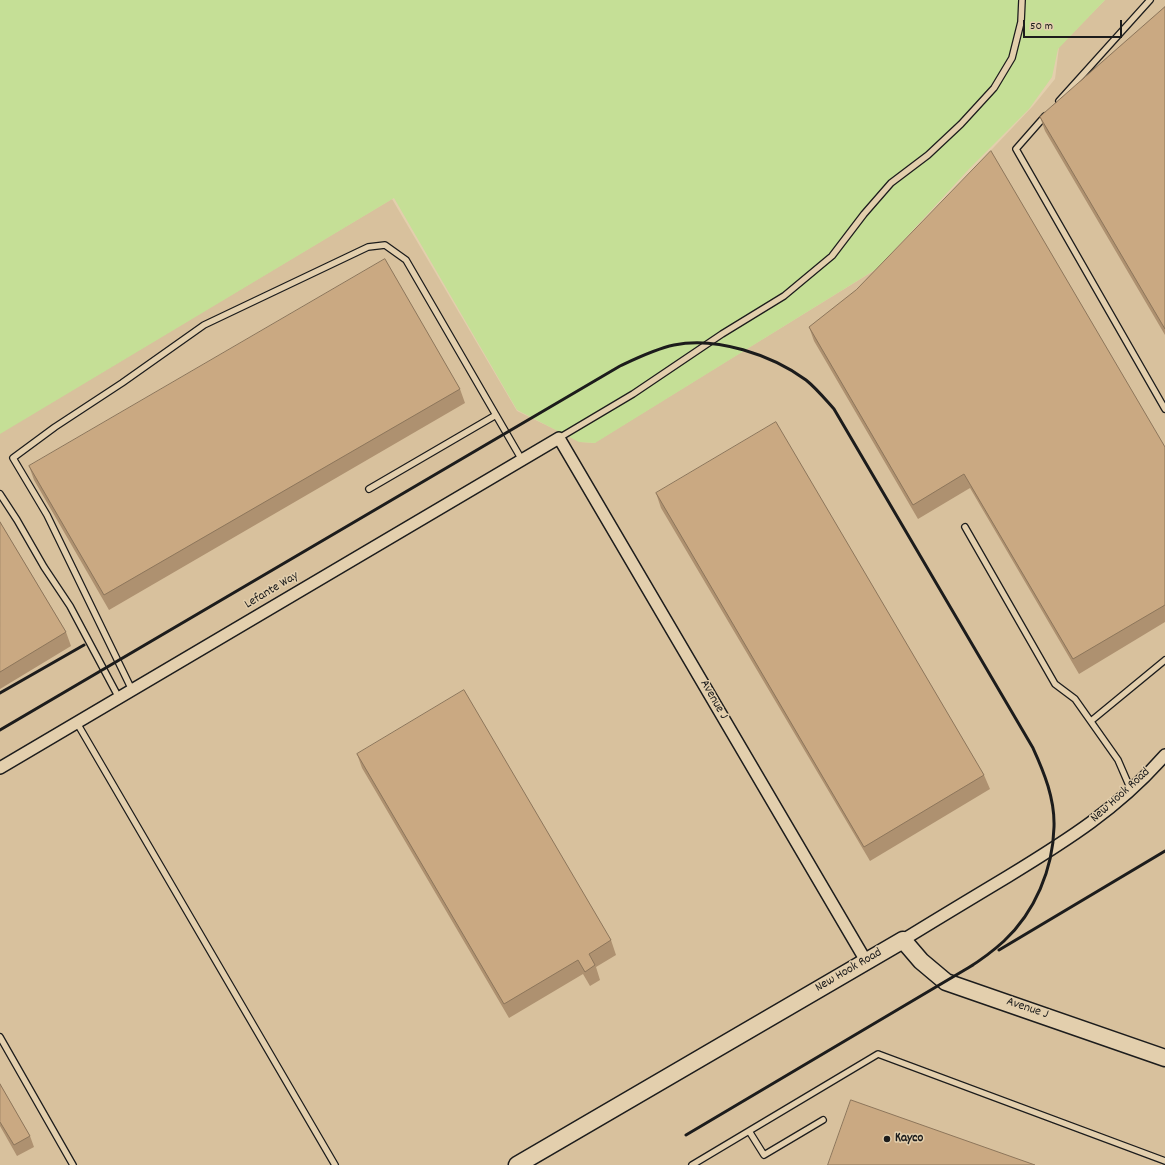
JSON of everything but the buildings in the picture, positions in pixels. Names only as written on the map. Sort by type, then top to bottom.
[{"type":"street","name":"Lefante Way","points":[[0,768],[559,438]]},
{"type":"street","name":"Avenue J","points":[[559,438],[866,961]]},
{"type":"street","name":"New Hook Road","points":[[517,1165],[903,940],[1060,845],[1098,819],[1132,790],[1165,755]]},
{"type":"street","name":"Avenue J","points":[[903,940],[921,961],[946,982],[1165,1058]]},
{"type":"lane","points":[[559,438],[633,394],[722,334],[784,296],[832,256],[864,214],[891,183],[928,155],[961,124],[994,88],[1012,58],[1021,22],[1022,0]]},
{"type":"lane","points":[[1054,107],[1150,0]]},
{"type":"lane","points":[[1048,113],[1016,149],[1165,409]]},
{"type":"lane","points":[[132,690],[47,515],[13,458],[55,427],[122,383],[204,325],[368,247],[385,245],[406,260],[522,460]]},
{"type":"lane","points":[[369,488],[496,415]]},
{"type":"lane","points":[[0,494],[18,520],[44,567],[70,606],[118,698]]},
{"type":"lane","points":[[965,527],[1055,684],[1075,699],[1091,721],[1118,760],[1132,790]]},
{"type":"lane","points":[[1091,721],[1165,660]]},
{"type":"lane","points":[[77,723],[335,1165]]},
{"type":"lane","points":[[0,1037],[73,1165]]},
{"type":"lane","points":[[692,1165],[878,1054],[1165,1161]]},
{"type":"lane","points":[[749,1131],[764,1155],[824,1120]]},
{"type":"shaded area","points":[[1105,0],[1165,0],[1165,1165],[0,1165],[0,433],[392,199],[517,411],[581,442],[594,443],[880,267],[1033,106],[1055,79],[1059,47]]},
{"type":"green space","points":[[0,0],[1105,0],[1058,49],[1052,77],[1029,109],[969,169],[878,268],[595,443],[579,442],[517,410],[394,198],[0,434]]},
{"type":"railway","points":[[0,730],[620,366],[653,351],[674,345],[708,343],[743,350],[777,363],[806,380],[834,409],[1033,748],[1045,776],[1053,806],[1054,827],[1050,858],[1040,889],[1025,917],[1015,929],[996,948],[968,968]]},
{"type":"railway","points":[[0,693],[84,645]]},
{"type":"railway","points":[[999,950],[1165,851]]},
{"type":"railway","points":[[686,1135],[973,965]]},
{"type":"place","name":"Kayco","points":[[887,1139]]}]
